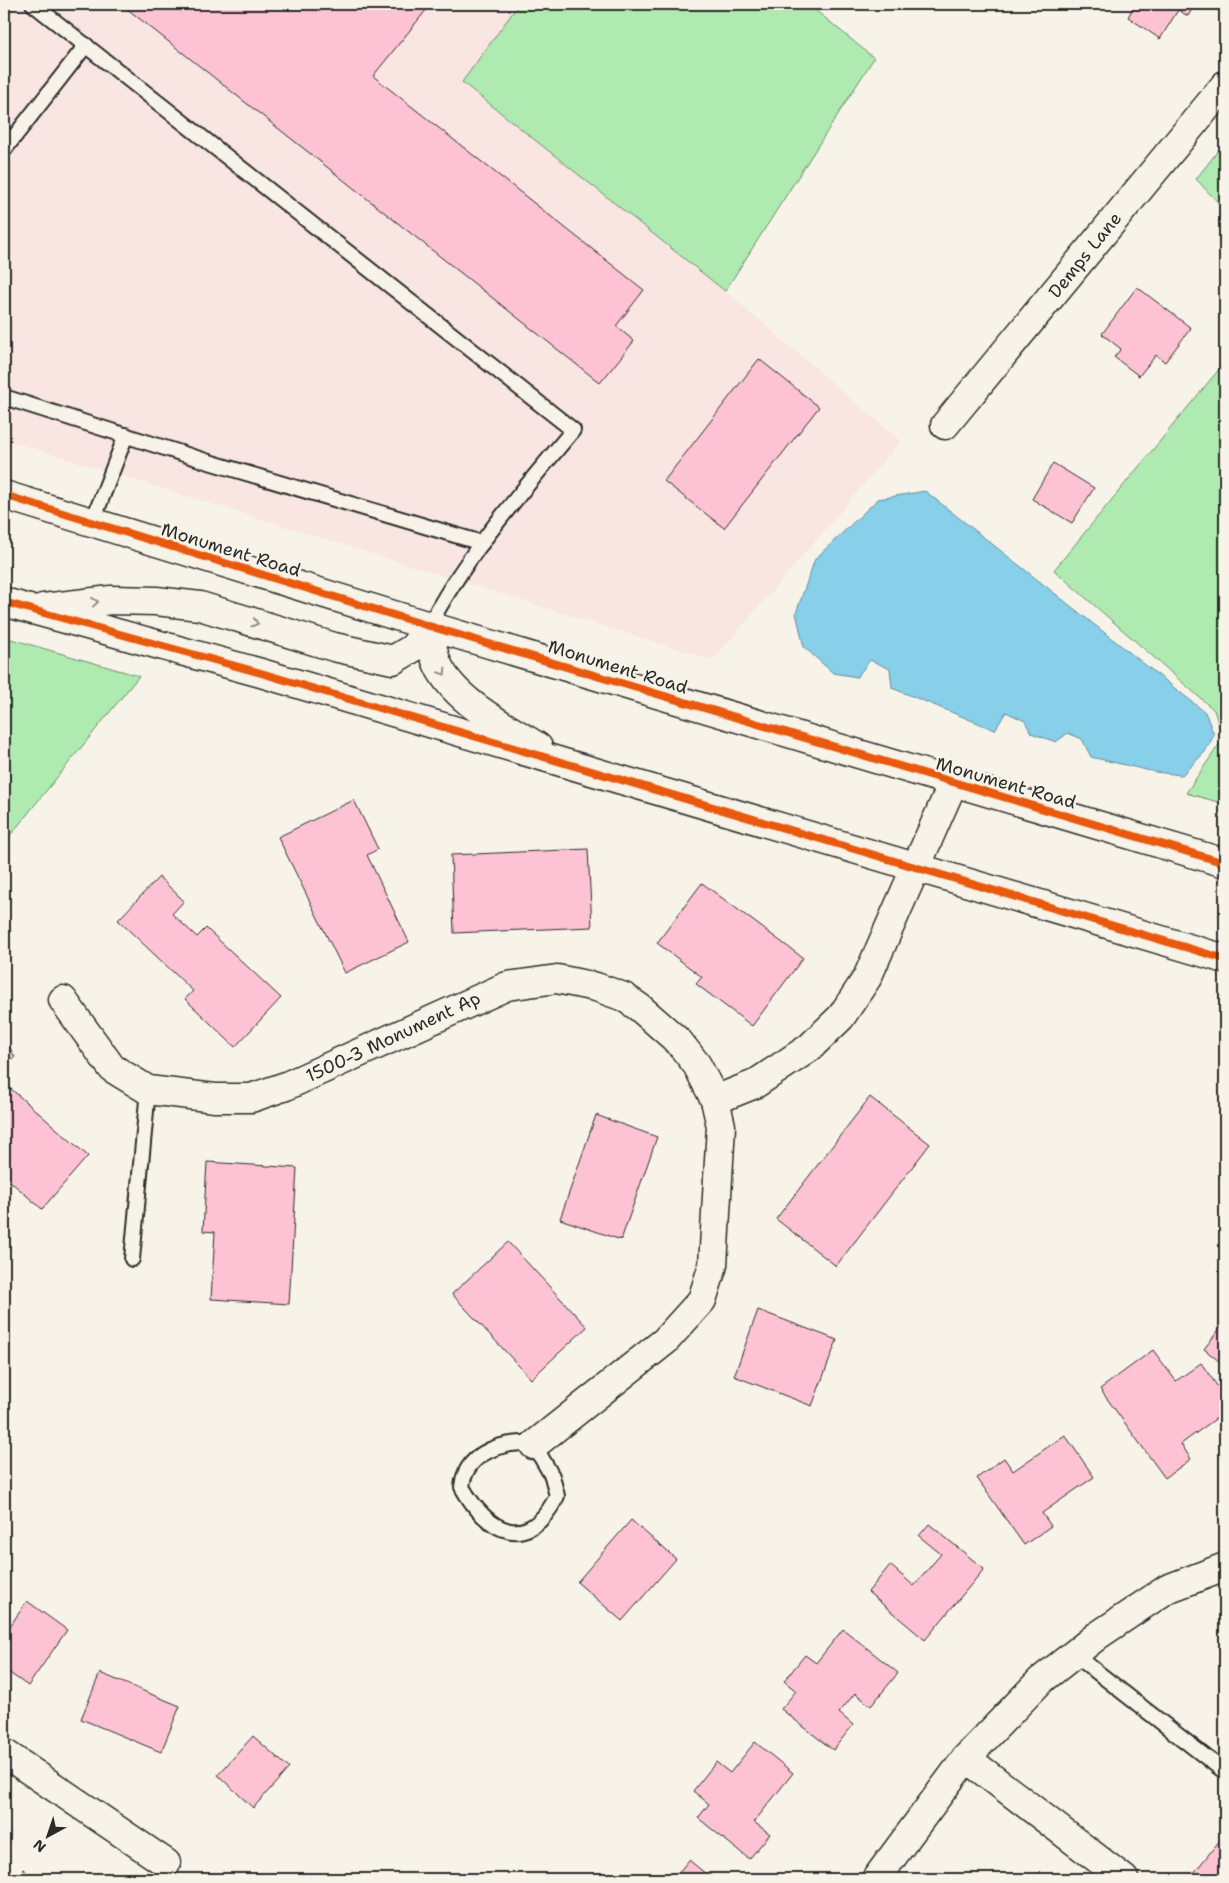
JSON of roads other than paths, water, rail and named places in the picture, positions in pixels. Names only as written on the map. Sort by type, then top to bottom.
[{"type":"main road","name":"Demps Lane","points":[[945,424],[1225,85]]},
{"type":"main road","name":"Monument Road","points":[[4,494],[92,523],[429,626],[1225,863]]},
{"type":"main road","points":[[30,609],[111,600],[156,601],[200,606],[334,647],[393,660],[414,648],[429,626]]},
{"type":"main road","points":[[4,602],[261,673],[565,765],[1225,959]]},
{"type":"main road","points":[[429,626],[436,661],[454,689],[482,711],[565,765]]},
{"type":"main road","points":[[715,1100],[755,1084],[809,1048],[841,1017],[866,978],[953,783]]},
{"type":"main road","name":"1500-3 Monument Ap","points":[[63,1000],[112,1068],[148,1090],[215,1098],[251,1098],[286,1086],[507,986],[557,979],[596,987],[624,997],[640,1008],[679,1042],[697,1065],[715,1100],[721,1126],[712,1265],[702,1300],[665,1341],[534,1445]]},
{"type":"main road","points":[[876,1879],[966,1758],[1040,1681],[1074,1654],[1167,1590],[1225,1567]]},
{"type":"main road","points":[[4,1754],[166,1862]]},
{"type":"main road","points":[[966,1758],[1124,1879]]},
{"type":"lane","points":[[33,4],[573,430],[482,543],[444,596],[429,626]]},
{"type":"lane","points":[[4,150],[86,45]]},
{"type":"lane","points":[[4,397],[209,462],[482,543]]},
{"type":"lane","points":[[92,523],[126,435]]},
{"type":"lane","points":[[132,1259],[148,1090]]},
{"type":"lane","points":[[505,1444],[534,1445],[552,1476],[557,1496],[549,1513],[532,1528],[512,1531],[497,1527],[483,1517],[471,1503],[462,1487],[463,1474],[479,1456],[505,1444]]},
{"type":"lane","points":[[1074,1654],[1225,1772]]},
{"type":"water","points":[[925,491],[1205,712],[1214,735],[1205,752],[1182,775],[1155,772],[1091,757],[1082,739],[1068,733],[1056,742],[1031,733],[1025,721],[1006,712],[995,730],[892,688],[890,669],[870,660],[857,677],[833,673],[804,647],[796,613],[815,559],[878,499]]}]
